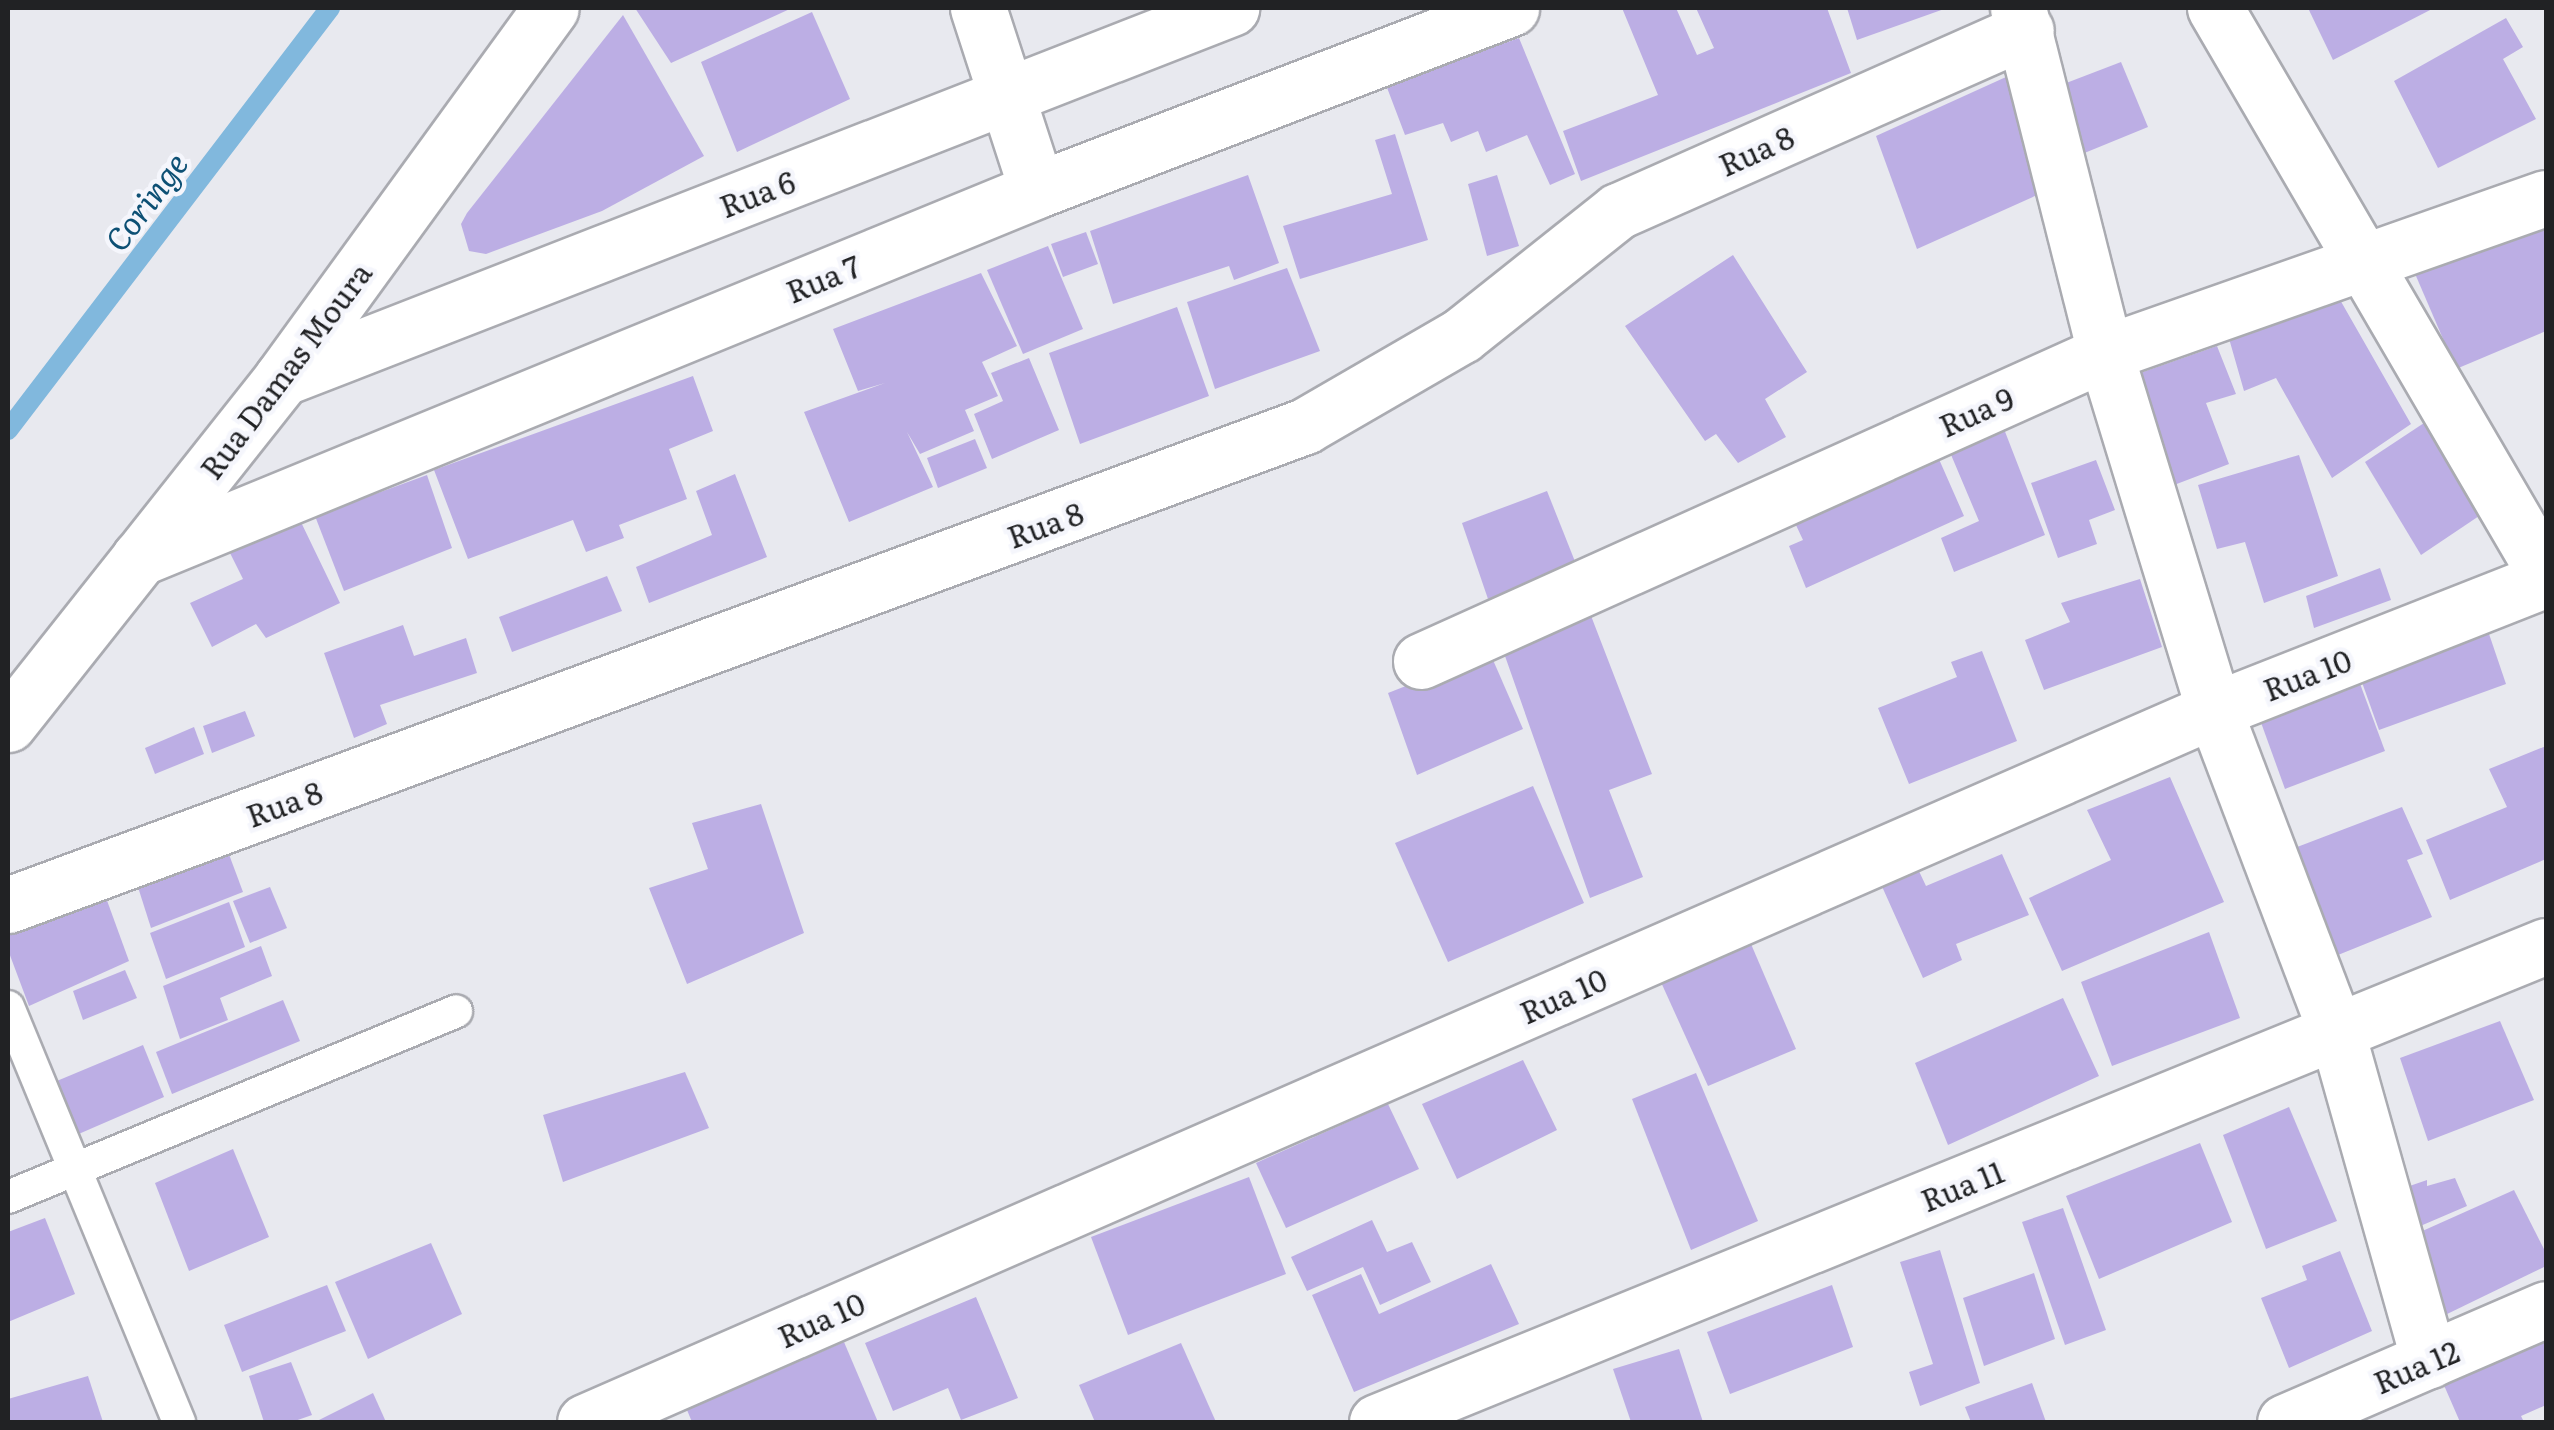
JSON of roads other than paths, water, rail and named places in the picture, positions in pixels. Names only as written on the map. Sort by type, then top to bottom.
[{"type":"street","name":"Rua Damas Moura","points":[[8,724],[282,378],[551,8]]},
{"type":"street","points":[[978,8],[1036,190]]},
{"type":"street","name":"Rua 6","points":[[282,378],[1232,8]]},
{"type":"street","name":"Rua 7","points":[[139,558],[1036,190],[1510,8]]},
{"type":"street","points":[[2215,8],[2546,577]]},
{"type":"street","points":[[2022,19],[2105,353],[2214,710],[2337,1033],[2430,1360]]},
{"type":"street","name":"Rua 8","points":[[8,905],[1305,426],[1462,334],[1618,211],[2022,19]]},
{"type":"street","name":"Rua 9","points":[[1421,662],[2105,353],[2546,198]]},
{"type":"street","name":"Rua 10","points":[[584,1422],[2214,710],[2546,577]]},
{"type":"street","name":"Rua 11","points":[[1378,1422],[2546,946]]},
{"type":"street","name":"Rua 12","points":[[2285,1422],[2546,1309]]},
{"type":"lane","points":[[8,1007],[179,1422]]},
{"type":"lane","points":[[8,1197],[76,1173],[456,1011]]},
{"type":"waterway","name":"Coringe","points":[[8,430],[330,8]]}]
